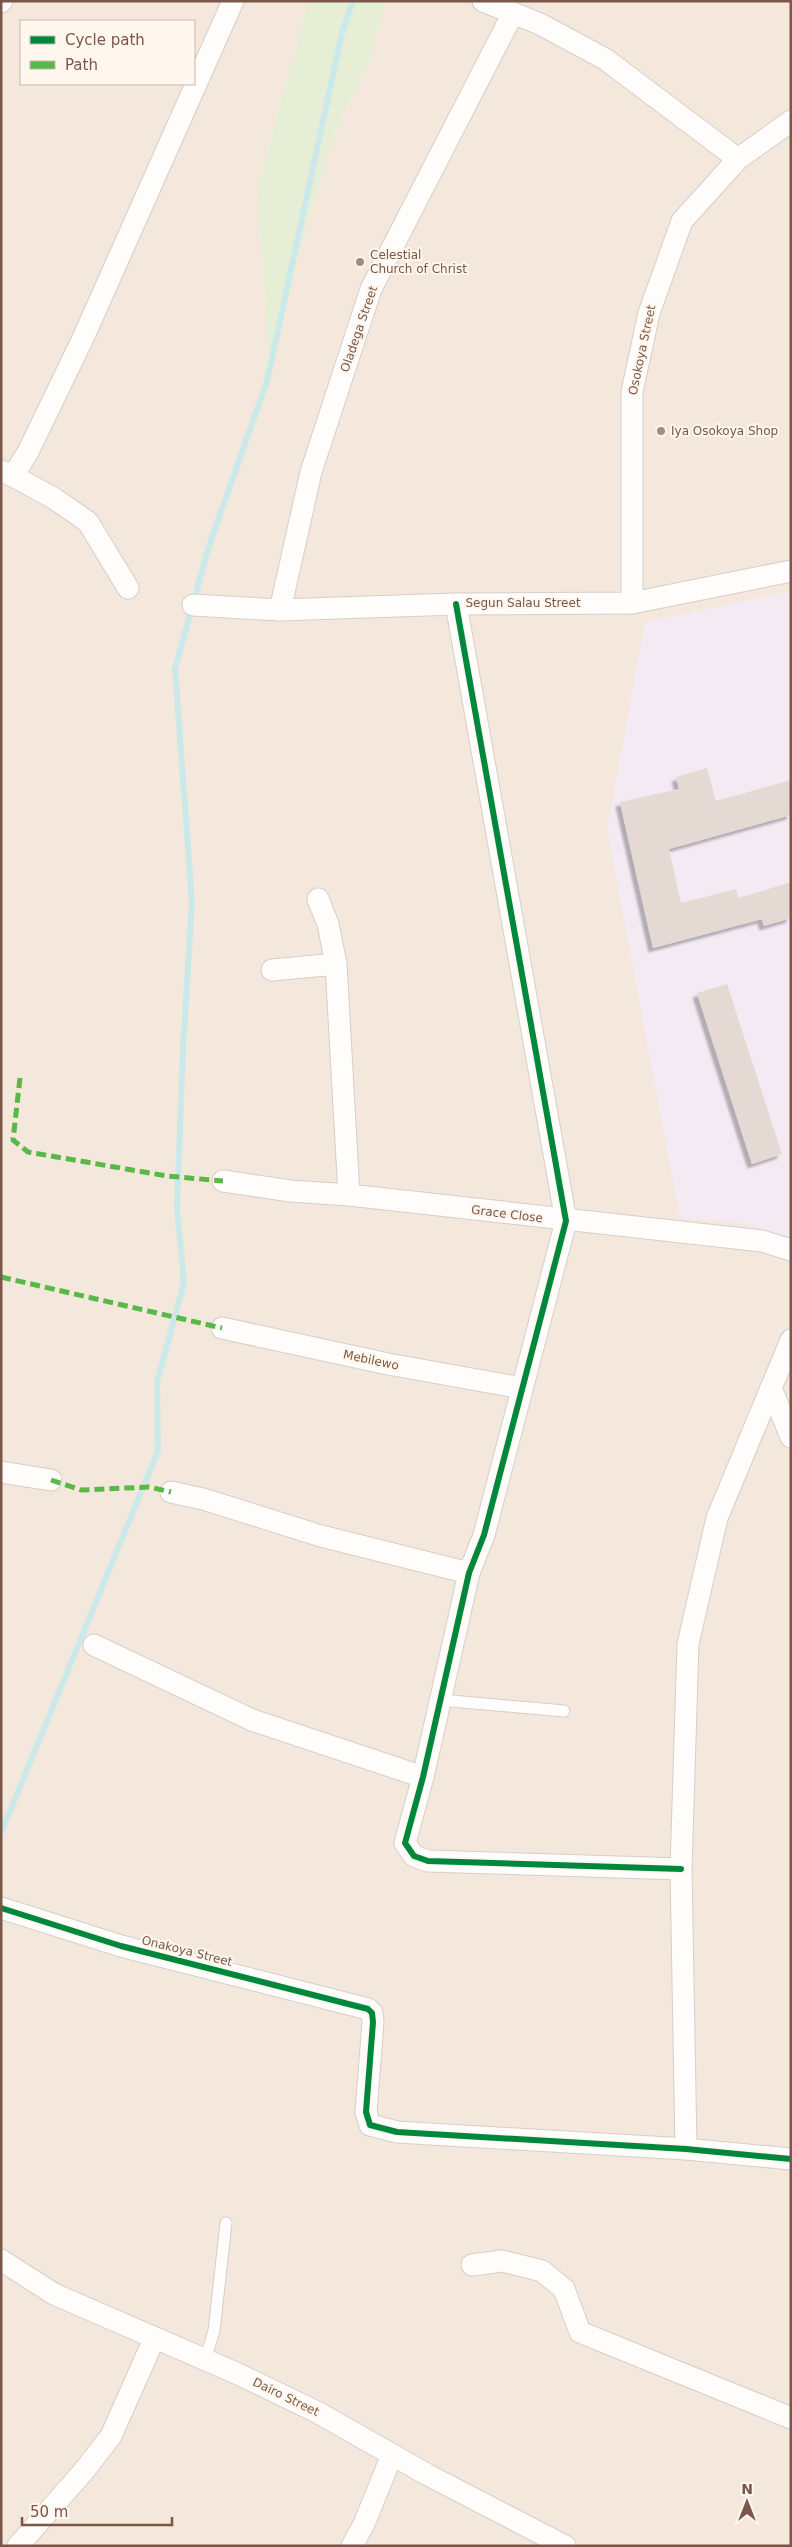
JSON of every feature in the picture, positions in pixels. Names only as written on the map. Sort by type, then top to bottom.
[{"type":"street","points":[[195,85],[232,1]]},
{"type":"street","points":[[483,1],[540,24],[605,59],[738,159]]},
{"type":"street","name":"Oladega Street","points":[[280,610],[311,472],[371,289],[513,13]]},
{"type":"street","points":[[128,588],[88,522],[55,499],[7,474],[28,452],[84,336],[195,85]]},
{"type":"street","name":"Osokoya Street","points":[[632,603],[632,392],[649,313],[682,221],[738,159],[791,121]]},
{"type":"street","name":"Segun Salau Street","points":[[193,605],[280,610],[456,604],[632,603],[791,571]]},
{"type":"street","points":[[456,604],[566,1221],[484,1536],[469,1573],[424,1777],[405,1843],[414,1856],[428,1861],[681,1869]]},
{"type":"street","points":[[318,899],[328,924],[336,964],[349,1195]]},
{"type":"street","points":[[272,970],[336,964]]},
{"type":"street","name":"Grace Close","points":[[223,1181],[292,1191],[349,1195],[566,1221],[762,1240],[791,1250]]},
{"type":"street","name":"Mebilewo","points":[[222,1328],[388,1364],[522,1388]]},
{"type":"street","points":[[791,1340],[717,1518],[688,1644],[681,1869],[686,2149],[791,2159]]},
{"type":"street","points":[[771,1388],[791,1437]]},
{"type":"street","points":[[1,1472],[51,1480]]},
{"type":"street","points":[[171,1492],[203,1499],[321,1536],[469,1573]]},
{"type":"street","points":[[94,1645],[252,1720],[424,1777]]},
{"type":"street","name":"Onakoya Street","points":[[1,1908],[121,1946],[368,2009],[372,2013],[373,2022],[366,2112],[370,2125],[397,2132],[686,2149]]},
{"type":"street","name":"Dairo Street","points":[[1,2260],[54,2294],[317,2412],[565,2546]]},
{"type":"street","points":[[472,2265],[502,2261],[542,2271],[564,2289],[580,2332],[791,2418]]},
{"type":"street","points":[[18,2546],[83,2472],[111,2436],[154,2339]]},
{"type":"street","points":[[352,2546],[364,2524],[392,2454]]},
{"type":"lane","points":[[440,1700],[564,1711]]},
{"type":"lane","points":[[204,2360],[214,2331],[226,2223]]},
{"type":"shaded area","points":[[1,1],[308,1],[257,191],[269,354],[335,133],[371,58],[384,1],[791,1],[791,2546],[1,2546]]},
{"type":"shaded area","points":[[791,591],[791,1238],[744,1223],[680,1219],[607,829],[645,622]]},
{"type":"green space","points":[[308,1],[384,1],[371,58],[335,133],[269,355],[257,191]]},
{"type":"building","points":[[707,768],[716,801],[791,780],[791,815],[669,849],[681,903],[736,889],[739,898],[791,882],[791,918],[764,926],[762,919],[653,948],[620,802],[679,789],[676,777]]},
{"type":"building","points":[[727,984],[782,1154],[752,1164],[697,993]]},
{"type":"waterway","points":[[1,1833],[158,1451],[157,1382],[184,1283],[177,1208],[183,1049],[192,902],[175,669],[209,546],[267,381],[342,33],[353,1]]},
{"type":"marked path","points":[[20,1078],[13,1140],[28,1152],[167,1176],[223,1181]]},
{"type":"marked path","points":[[1,1277],[222,1328]]},
{"type":"marked path","points":[[51,1480],[81,1490],[149,1487],[171,1492]]},
{"type":"cycle path","points":[[456,604],[566,1221],[484,1535],[469,1573],[423,1777],[405,1843],[414,1856],[428,1861],[681,1869]]},
{"type":"cycle path","points":[[1,1908],[121,1946],[368,2009],[372,2013],[373,2022],[366,2112],[370,2125],[397,2132],[686,2149],[791,2159]]},
{"type":"place","name":"Celestial Church of Christ","points":[[360,262]]},
{"type":"place","name":"Iya Osokoya Shop","points":[[661,431]]}]
